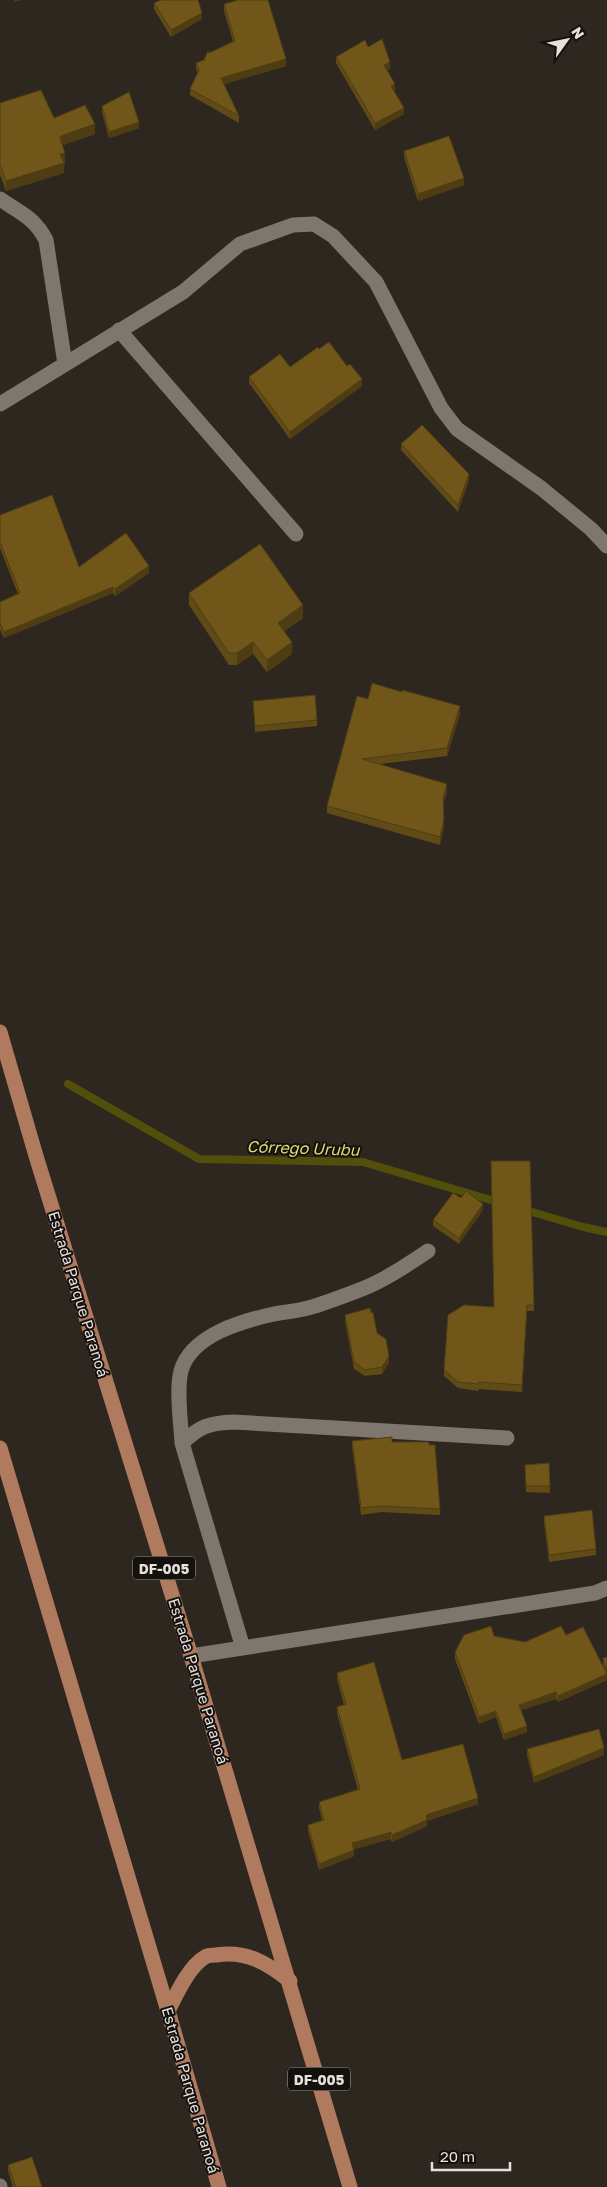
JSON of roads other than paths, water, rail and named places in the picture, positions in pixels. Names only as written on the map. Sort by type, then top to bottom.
[{"type":"main road","name":"Estrada Parque Paranoá","points":[[1,1035],[36,1156],[290,1981],[350,2187]]},
{"type":"main road","name":"Estrada Parque Paranoá","points":[[0,1448],[168,2011],[218,2187]]},
{"type":"main road","points":[[168,2011],[185,1978],[205,1957],[229,1952],[249,1956],[270,1965],[290,1981]]},
{"type":"street","points":[[0,199],[30,217],[39,226],[46,240],[65,364]]},
{"type":"street","points":[[0,404],[183,292],[240,244],[293,224],[314,224],[333,236],[376,282],[441,408],[457,429],[541,488],[591,529],[607,546]]},
{"type":"street","points":[[120,330],[296,534]]},
{"type":"street","points":[[243,1648],[182,1444],[181,1371],[192,1352],[213,1334],[258,1318],[307,1309],[363,1288],[404,1267],[428,1251]]},
{"type":"street","points":[[182,1444],[196,1430],[212,1423],[234,1422],[507,1438]]},
{"type":"street","points":[[191,1656],[595,1593],[607,1588]]},
{"type":"waterway","name":"Córrego Urubu","points":[[68,1084],[199,1159],[363,1162],[501,1203]]},
{"type":"waterway","name":"Córrego Urubu","points":[[522,1209],[607,1232]]}]
